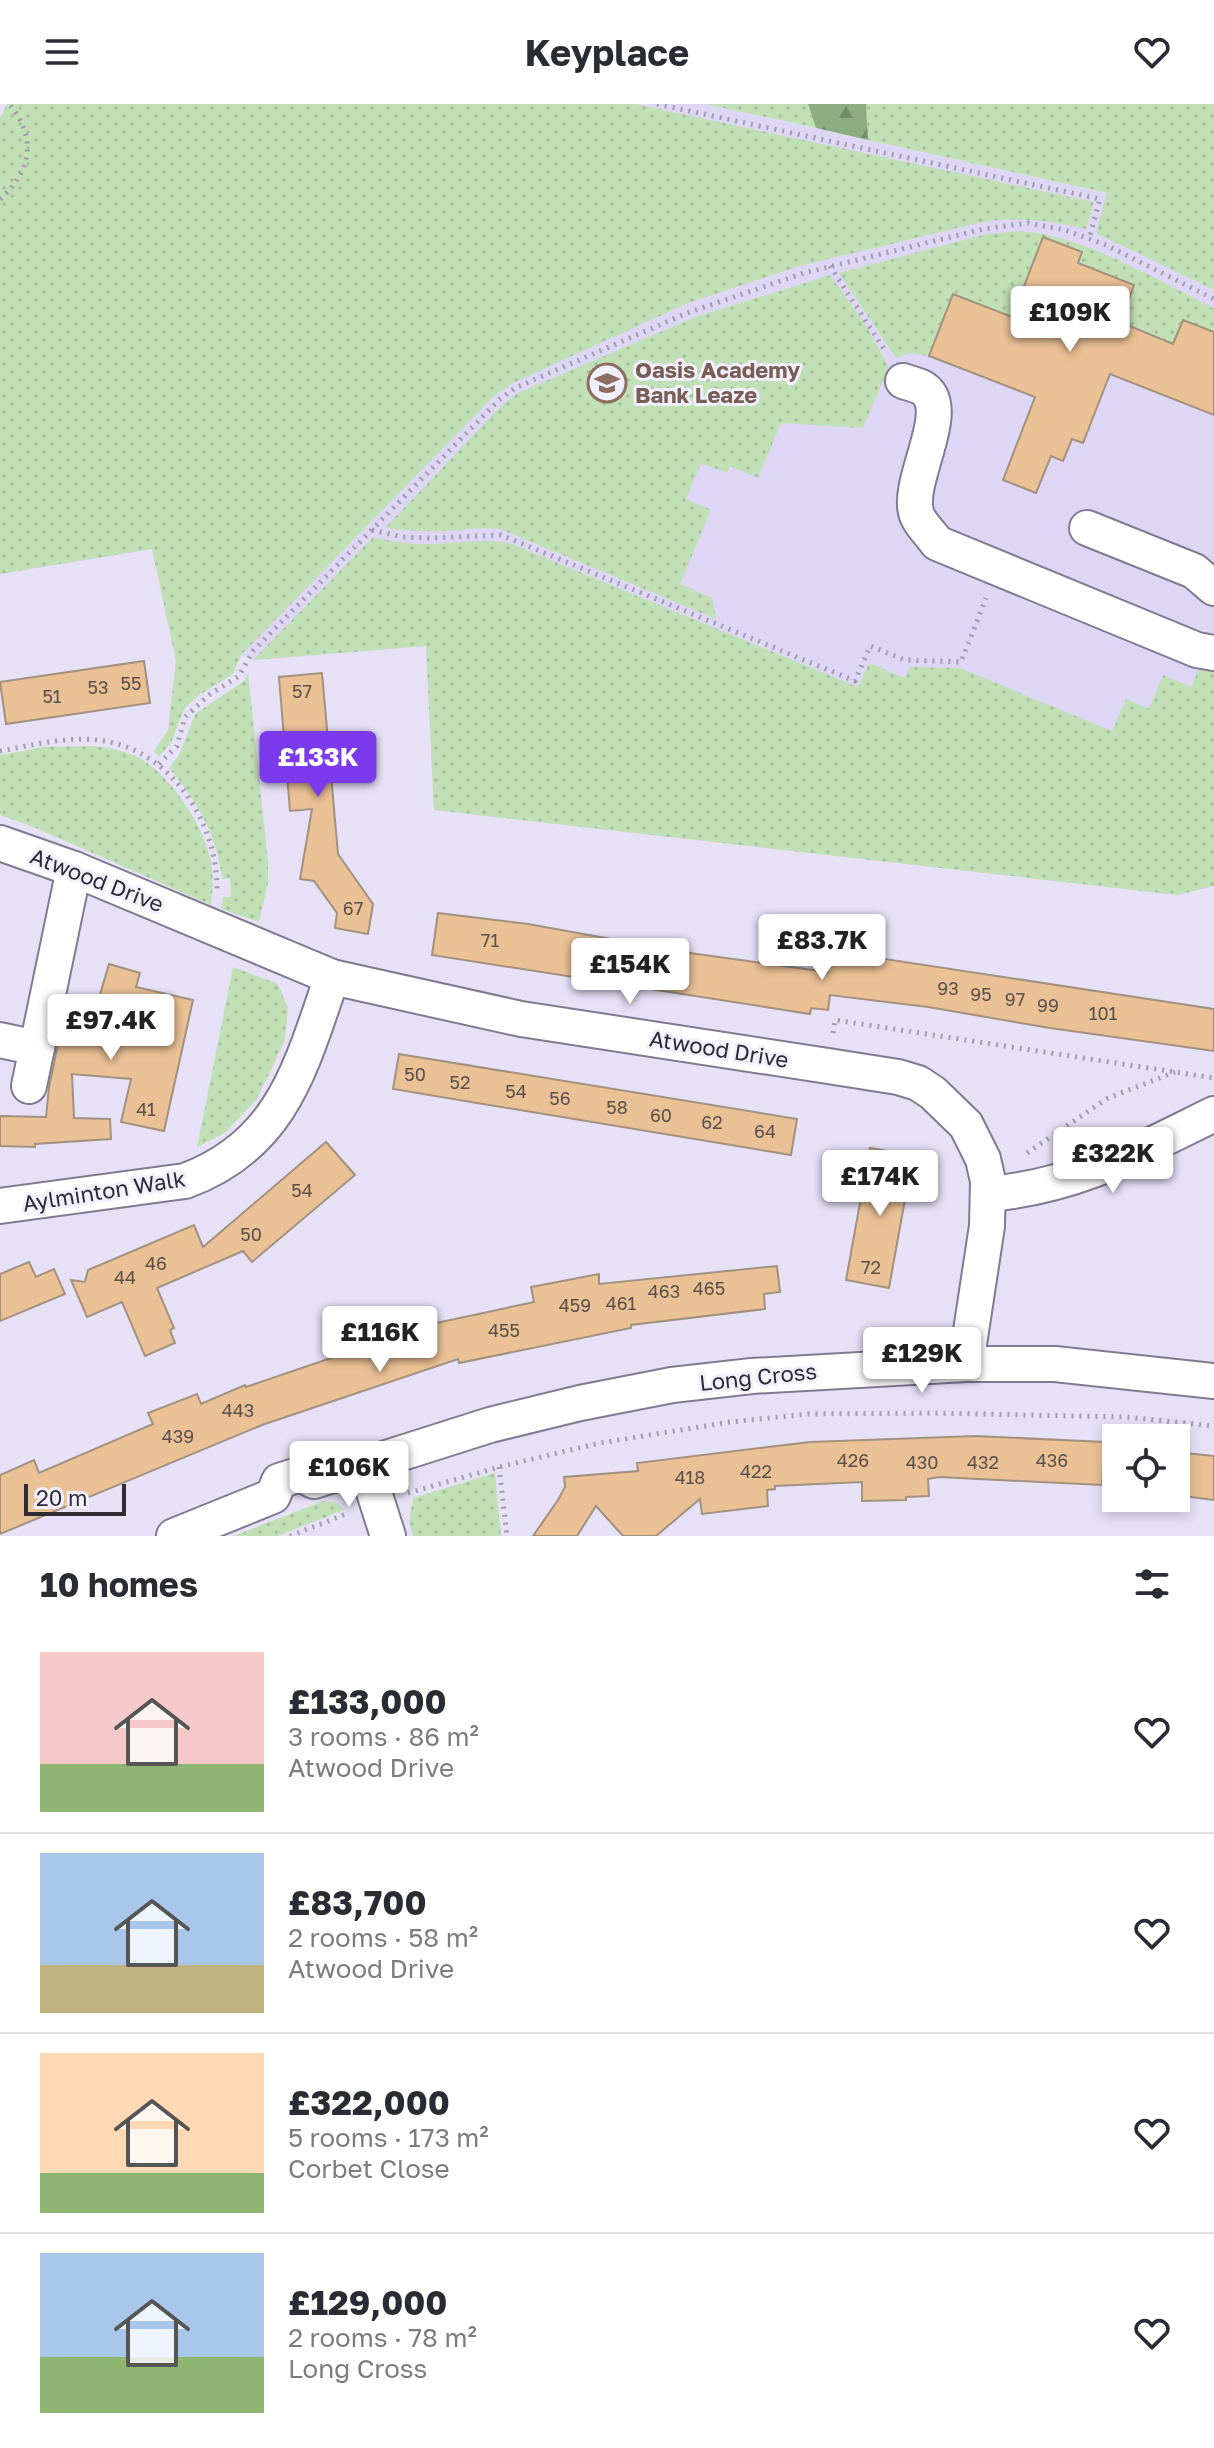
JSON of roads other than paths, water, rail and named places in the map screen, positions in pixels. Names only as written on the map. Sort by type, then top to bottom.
[{"type":"street","points":[[903,381],[924,388],[932,398],[936,413],[915,483],[916,513],[937,543],[1197,650],[1214,653]]},
{"type":"street","points":[[1087,528],[1194,571],[1214,588]]},
{"type":"street","name":"Atwood Drive","points":[[0,843],[74,869],[332,977],[521,1019],[898,1077],[918,1083],[966,1125],[983,1159],[989,1188],[987,1226],[966,1364]]},
{"type":"street","points":[[29,1086],[74,869]]},
{"type":"street","name":"Aylminton Walk","points":[[0,1206],[185,1181],[205,1174],[229,1159],[252,1141],[280,1109],[304,1057],[332,977]]},
{"type":"street","points":[[0,1040],[37,1048]]},
{"type":"street","points":[[989,1188],[1021,1191],[1081,1177],[1214,1114]]},
{"type":"street","name":"Long Cross","points":[[174,1536],[273,1496],[286,1503],[311,1495],[314,1481],[365,1464],[490,1425],[629,1392],[752,1376],[966,1364],[1055,1364],[1214,1381]]},
{"type":"street","points":[[365,1464],[388,1536]]},
{"type":"place","name":"Oasis Academy Bank Leaze","points":[[607,383]]}]
